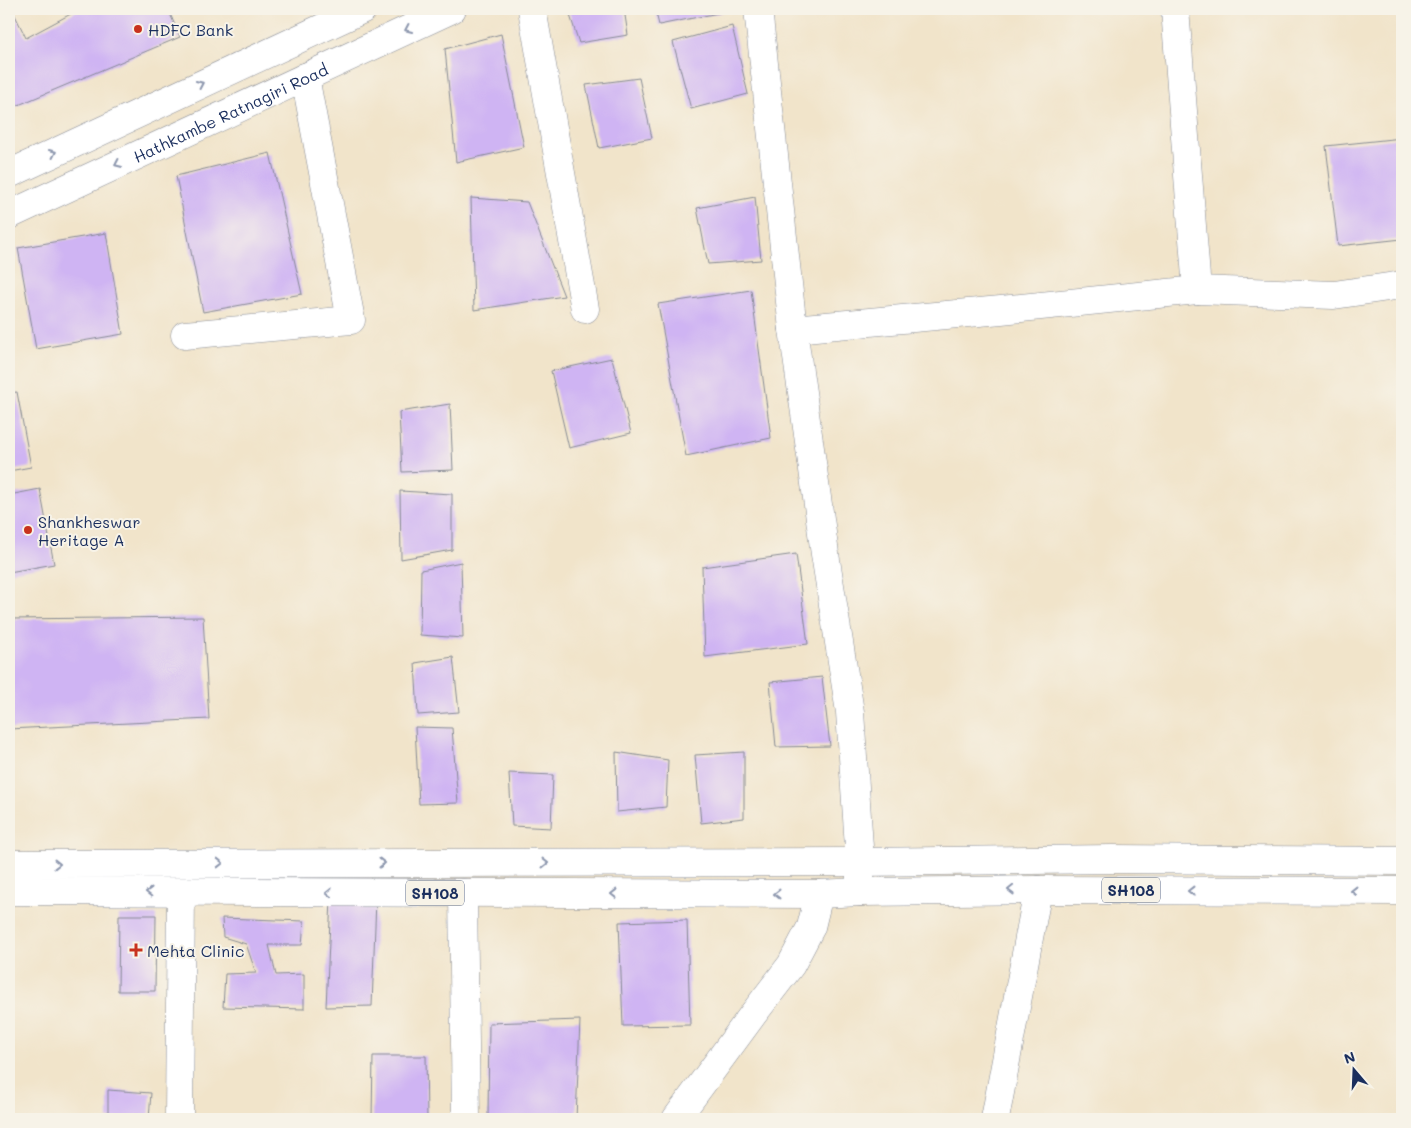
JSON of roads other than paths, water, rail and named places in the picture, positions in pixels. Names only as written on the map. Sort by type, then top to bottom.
[{"type":"main road","points":[[9,174],[363,9]]},
{"type":"main road","name":"Hathkambe Ratnagiri Road","points":[[9,215],[452,9]]},
{"type":"main road","points":[[532,9],[585,309]]},
{"type":"main road","points":[[758,9],[793,329],[850,712],[860,862],[860,892]]},
{"type":"main road","points":[[1175,9],[1197,290]]},
{"type":"main road","points":[[185,335],[351,320],[305,77]]},
{"type":"main road","points":[[793,329],[1197,290],[1334,296],[1402,286]]},
{"type":"main road","points":[[9,864],[860,862],[1112,859],[1402,862]]},
{"type":"main road","points":[[995,1119],[1038,890]]},
{"type":"main road","name":"SH108","points":[[9,891],[819,894],[1038,890],[1402,891]]},
{"type":"main road","points":[[179,1119],[181,892]]},
{"type":"main road","points":[[463,893],[466,1119]]},
{"type":"main road","points":[[676,1119],[791,965],[811,927],[819,894]]},
{"type":"place","name":"HDFC Bank","points":[[138,29]]},
{"type":"place","name":"Shankheswar Heritage A","points":[[28,530]]},
{"type":"place","name":"Mehta Clinic","points":[[136,950]]}]
